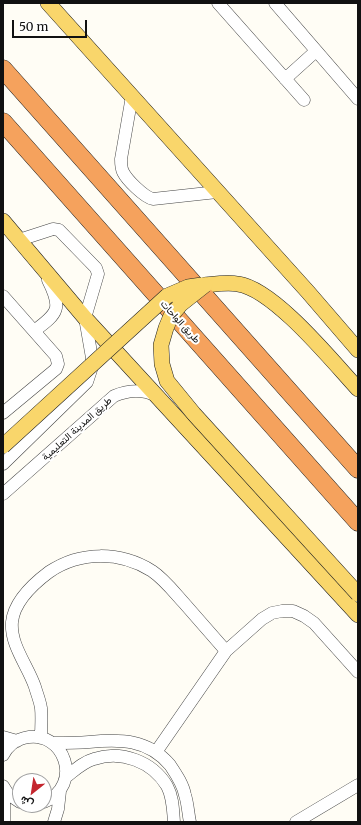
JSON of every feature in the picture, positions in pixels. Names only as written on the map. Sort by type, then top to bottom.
[{"type":"highway","points":[[3,69],[358,469]]},
{"type":"highway","name":"طريق الواحات","points":[[3,122],[358,522]]},
{"type":"main road","points":[[48,3],[59,9],[132,96],[308,292],[358,350]]},
{"type":"main road","points":[[3,221],[85,318],[161,398],[358,615]]},
{"type":"main road","points":[[3,446],[167,296],[188,287],[238,284],[271,299],[311,337],[358,389]]},
{"type":"main road","points":[[205,285],[181,304],[171,316],[166,328],[161,345],[162,364],[167,381],[176,394],[358,594]]},
{"type":"street","points":[[275,3],[358,99]]},
{"type":"street","points":[[222,4],[304,100]]},
{"type":"street","points":[[285,79],[316,51]]},
{"type":"street","points":[[132,96],[121,164],[125,175],[146,196],[153,199],[217,192]]},
{"type":"street","points":[[3,464],[87,382],[91,370],[92,358],[88,327],[85,318],[98,274],[95,266],[60,230],[53,229],[19,240]]},
{"type":"street","points":[[34,331],[53,315],[57,307],[55,294],[42,266]]},
{"type":"street","points":[[3,296],[57,358],[58,364],[57,367],[3,413]]},
{"type":"street","name":"طريق المدينة التعليمية","points":[[3,494],[114,396],[126,392],[138,391],[150,393],[161,398]]},
{"type":"street","points":[[54,822],[58,809],[60,791],[66,777],[65,762],[62,755],[47,740],[41,707],[35,686],[12,634],[12,622],[15,611],[31,588],[58,566],[69,561],[81,558],[105,556],[132,561],[152,571],[166,582],[226,650]]},
{"type":"street","points":[[156,752],[226,650],[262,619],[272,613],[293,611],[304,616],[314,623],[358,672]]},
{"type":"street","points":[[3,737],[17,741]]},
{"type":"street","points":[[3,755],[8,748],[17,741],[28,737],[47,740],[121,740],[133,742],[156,752],[174,771],[185,794],[190,822]]},
{"type":"street","points":[[66,777],[82,764],[105,756],[127,757],[141,762],[151,768],[167,787],[172,798],[174,822]]},
{"type":"street","points":[[296,822],[358,786]]},
{"type":"street","points":[[3,787],[12,797]]},
{"type":"street","points":[[3,787],[4,822]]},
{"type":"street","points":[[52,798],[60,791]]},
{"type":"street","points":[[172,798],[185,794]]}]
